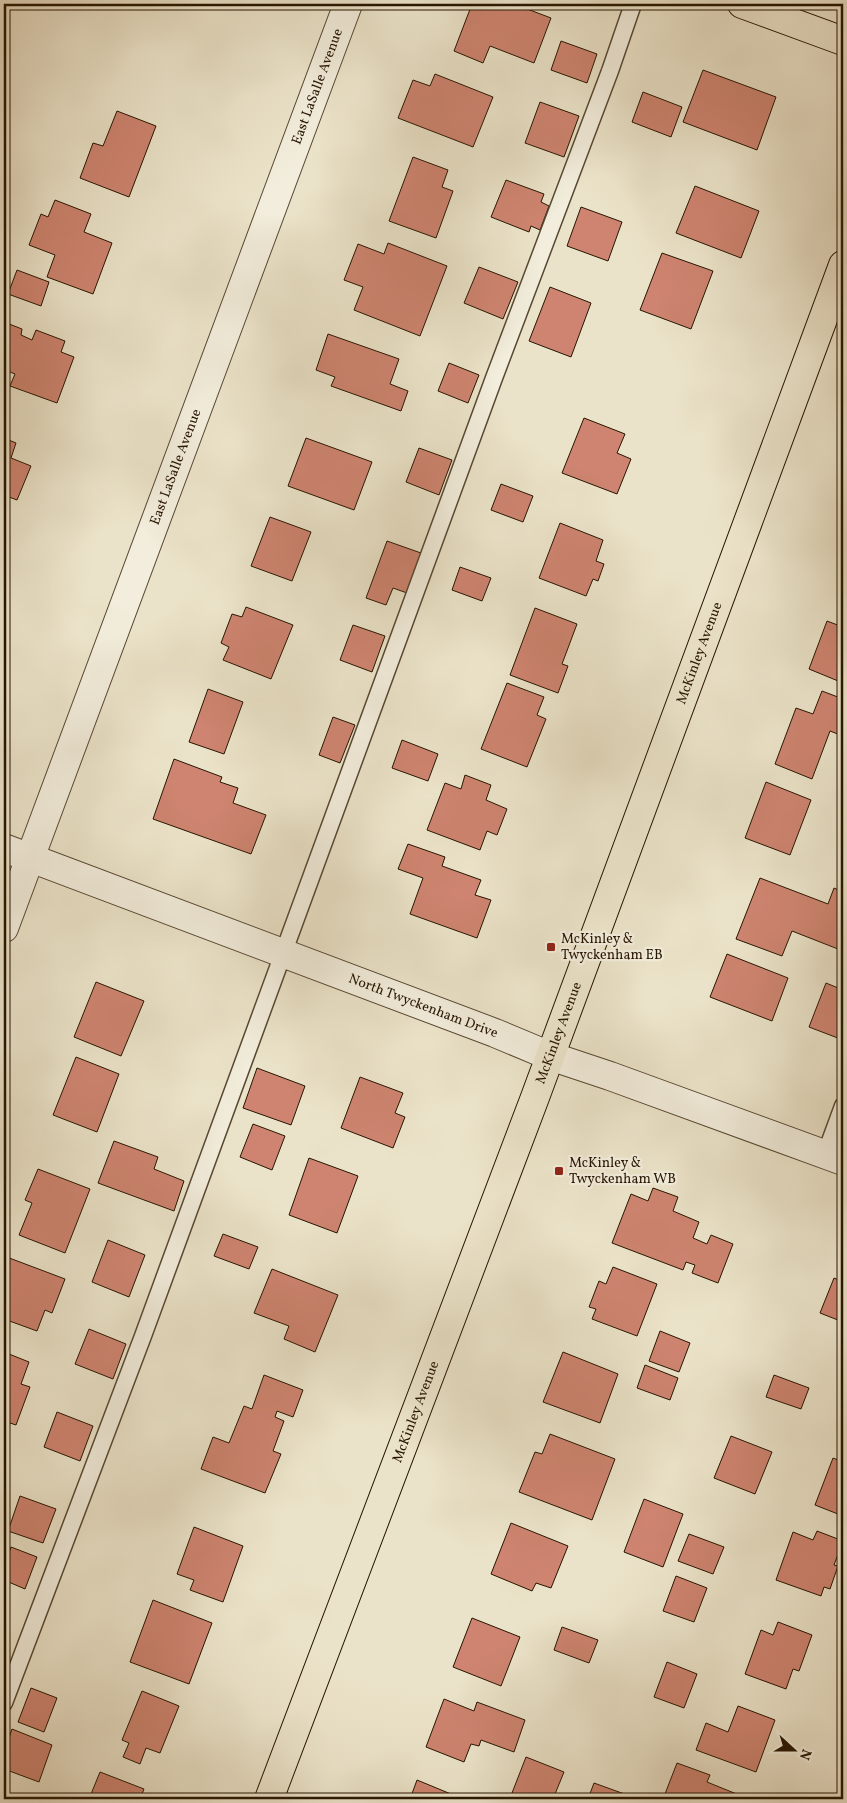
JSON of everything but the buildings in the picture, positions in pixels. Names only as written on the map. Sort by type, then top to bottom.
[{"type":"main road","points":[[742,4],[843,41]]},
{"type":"main road","name":"McKinley Avenue","points":[[269,1799],[550,1056],[843,265]]},
{"type":"street","name":"East LaSalle Avenue","points":[[4,928],[348,4]]},
{"type":"street","name":"North Twyckenham Drive","points":[[4,848],[550,1056],[834,1158]]},
{"type":"lane","points":[[4,1703],[144,1336],[633,4]]},
{"type":"lane","points":[[834,1158],[843,1106]]},
{"type":"place","name":"McKinley & Twyckenham EB","points":[[551,947]]},
{"type":"place","name":"McKinley & Twyckenham WB","points":[[559,1171]]}]
